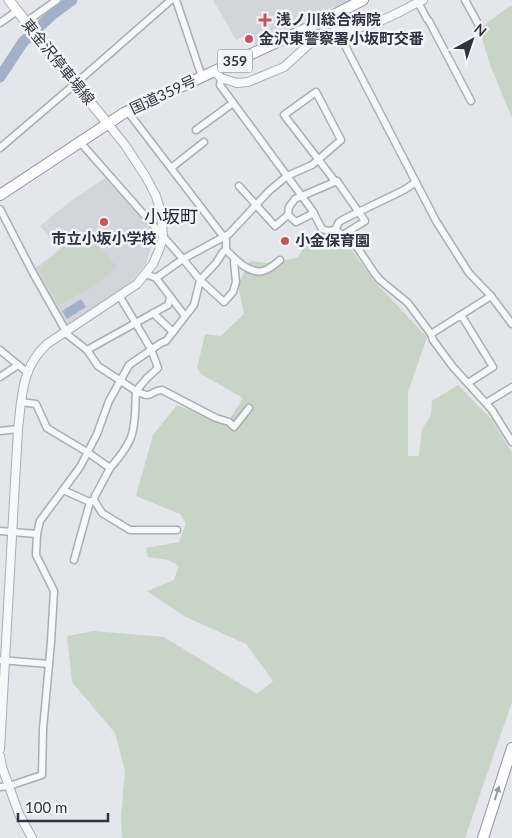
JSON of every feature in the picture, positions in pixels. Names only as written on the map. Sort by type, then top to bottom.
[{"type":"highway","name":"国道359号","points":[[0,195],[128,112],[202,77],[217,75],[363,0]]},
{"type":"highway","points":[[483,838],[512,748]]},
{"type":"main road","name":"東金沢停車場線","points":[[9,0],[108,124]]},
{"type":"street","points":[[27,24],[57,0]]},
{"type":"street","points":[[0,148],[171,0]]},
{"type":"street","points":[[176,0],[202,77]]},
{"type":"street","points":[[465,0],[482,32]]},
{"type":"street","points":[[217,75],[237,83],[248,82],[284,67],[318,36],[364,27],[383,21],[421,1],[427,19],[471,101]]},
{"type":"street","points":[[0,23],[18,11]]},
{"type":"street","points":[[316,24],[321,35]]},
{"type":"street","points":[[338,32],[436,222],[469,273],[491,296],[512,324]]},
{"type":"street","points":[[217,75],[220,85],[314,214],[322,229],[328,231],[335,230],[353,241],[380,280],[408,303],[453,366],[492,410],[512,442]]},
{"type":"street","points":[[156,278],[183,259],[224,238],[269,191],[287,176],[312,165],[318,160],[341,140],[316,92],[284,115],[318,160],[334,180],[337,181],[365,221],[343,235]]},
{"type":"street","points":[[196,130],[233,103]]},
{"type":"street","points":[[0,787],[9,786],[42,775],[43,729],[54,591],[36,555],[40,521],[80,467],[97,434],[109,401],[129,365],[166,341],[194,305],[200,280],[226,250],[226,240],[128,112]]},
{"type":"street","points":[[0,749],[3,660],[18,429],[23,385],[36,356],[41,350],[137,284],[153,264],[160,250],[163,237],[161,213],[156,196],[124,145],[108,124]]},
{"type":"street","points":[[80,142],[200,280],[224,302],[233,292],[236,282],[235,258]]},
{"type":"street","points":[[170,168],[204,142]]},
{"type":"street","points":[[314,214],[296,222],[288,215],[288,207],[295,199],[337,181]]},
{"type":"street","points":[[335,230],[340,222],[416,182]]},
{"type":"street","points":[[239,186],[275,226],[288,215]]},
{"type":"street","points":[[0,209],[68,335],[87,350],[98,366],[136,391],[149,396],[162,390],[216,418],[229,422],[234,427],[249,408]]},
{"type":"street","points":[[226,250],[238,262],[251,270],[261,271],[270,268],[280,260]]},
{"type":"street","points":[[146,274],[156,278],[185,316]]},
{"type":"street","points":[[431,334],[491,296]]},
{"type":"street","points":[[74,560],[92,501],[110,468],[131,437],[134,425],[136,391],[158,368],[151,349],[120,297]]},
{"type":"street","points":[[87,350],[168,305],[170,298]]},
{"type":"street","points":[[153,313],[173,332]]},
{"type":"street","points":[[459,316],[463,318],[493,367],[468,384]]},
{"type":"street","points":[[0,350],[28,373]]},
{"type":"street","points":[[0,377],[18,365]]},
{"type":"street","points":[[486,403],[512,387]]},
{"type":"street","points":[[21,402],[36,404],[47,428],[110,468]]},
{"type":"street","points":[[0,431],[18,429]]},
{"type":"street","points":[[63,490],[92,501],[102,513],[130,530],[177,530]]},
{"type":"street","points":[[0,531],[37,534]]},
{"type":"street","points":[[3,660],[49,664]]},
{"type":"street","points":[[0,756],[19,814],[32,838]]},
{"type":"shaded area","name":"浅ノ川総合病院","points":[[213,0],[353,0],[347,4],[330,8],[256,46],[250,33],[236,40]]},
{"type":"shaded area","points":[[105,178],[155,234],[146,264],[132,281],[67,326],[64,325],[34,269],[60,249],[40,226],[72,200]]},
{"type":"green space","points":[[511,5],[512,118],[491,67],[479,29]]},
{"type":"green space","points":[[84,229],[117,267],[92,288],[59,306],[40,271],[43,265]]},
{"type":"green space","points":[[317,229],[343,238],[374,281],[427,337],[408,392],[408,456],[419,456],[422,429],[431,415],[432,401],[458,385],[492,420],[512,453],[512,702],[465,838],[122,838],[121,817],[125,771],[115,733],[72,682],[67,636],[94,631],[164,637],[257,694],[273,681],[246,644],[186,617],[147,591],[174,580],[179,566],[168,560],[148,557],[146,548],[179,542],[186,523],[180,514],[136,496],[153,435],[177,405],[224,423],[231,417],[243,398],[201,374],[197,368],[205,334],[221,336],[244,314],[238,284],[250,261],[267,263],[297,258]]},
{"type":"water","points":[[81,299],[86,307],[67,319],[62,311]]},
{"type":"waterway","points":[[0,77],[23,42],[53,14],[72,0]]},
{"type":"place","name":"浅ノ川総合病院","points":[[265,20]]},
{"type":"place","name":"金沢東警察署小坂町交番","points":[[249,39]]},
{"type":"place","name":"市立小坂小学校","points":[[104,222]]},
{"type":"place","name":"小金保育園","points":[[285,241]]},
{"type":"district","name":"小坂町","points":[[171,217]]}]
